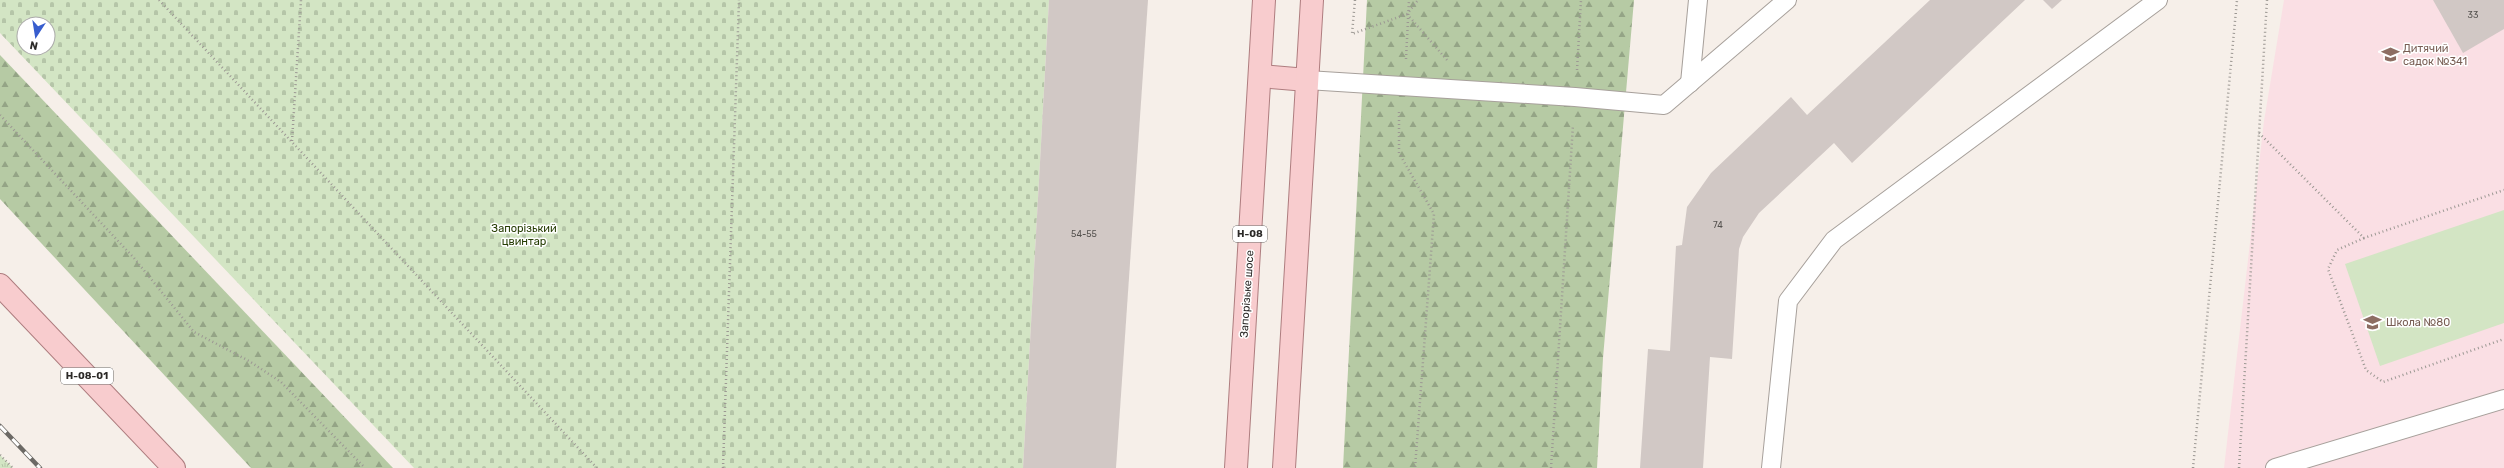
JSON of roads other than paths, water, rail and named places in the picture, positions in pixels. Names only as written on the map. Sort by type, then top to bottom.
[{"type":"main road","name":"Запорізьке шосе","points":[[1236,468],[1264,0]]},
{"type":"main road","points":[[1284,468],[1312,0]]},
{"type":"main road","points":[[1260,76],[1307,80]]},
{"type":"main road","name":"Н-08-01","points":[[0,285],[174,468]]},
{"type":"lane","points":[[1690,83],[1698,0]]},
{"type":"lane","points":[[1307,80],[1575,97],[1664,106],[1787,0]]},
{"type":"lane","points":[[1771,468],[1788,301],[1834,240],[2158,0]]},
{"type":"lane","points":[[2275,468],[2504,399]]},
{"type":"railway","points":[[0,426],[40,468]]},
{"type":"place","name":"Дитячий садок №341","points":[[2390,54]]},
{"type":"place","name":"Школа №80","points":[[2373,322]]},
{"type":"park label","name":"Запорізький цвинтар","points":[[524,234]]}]
